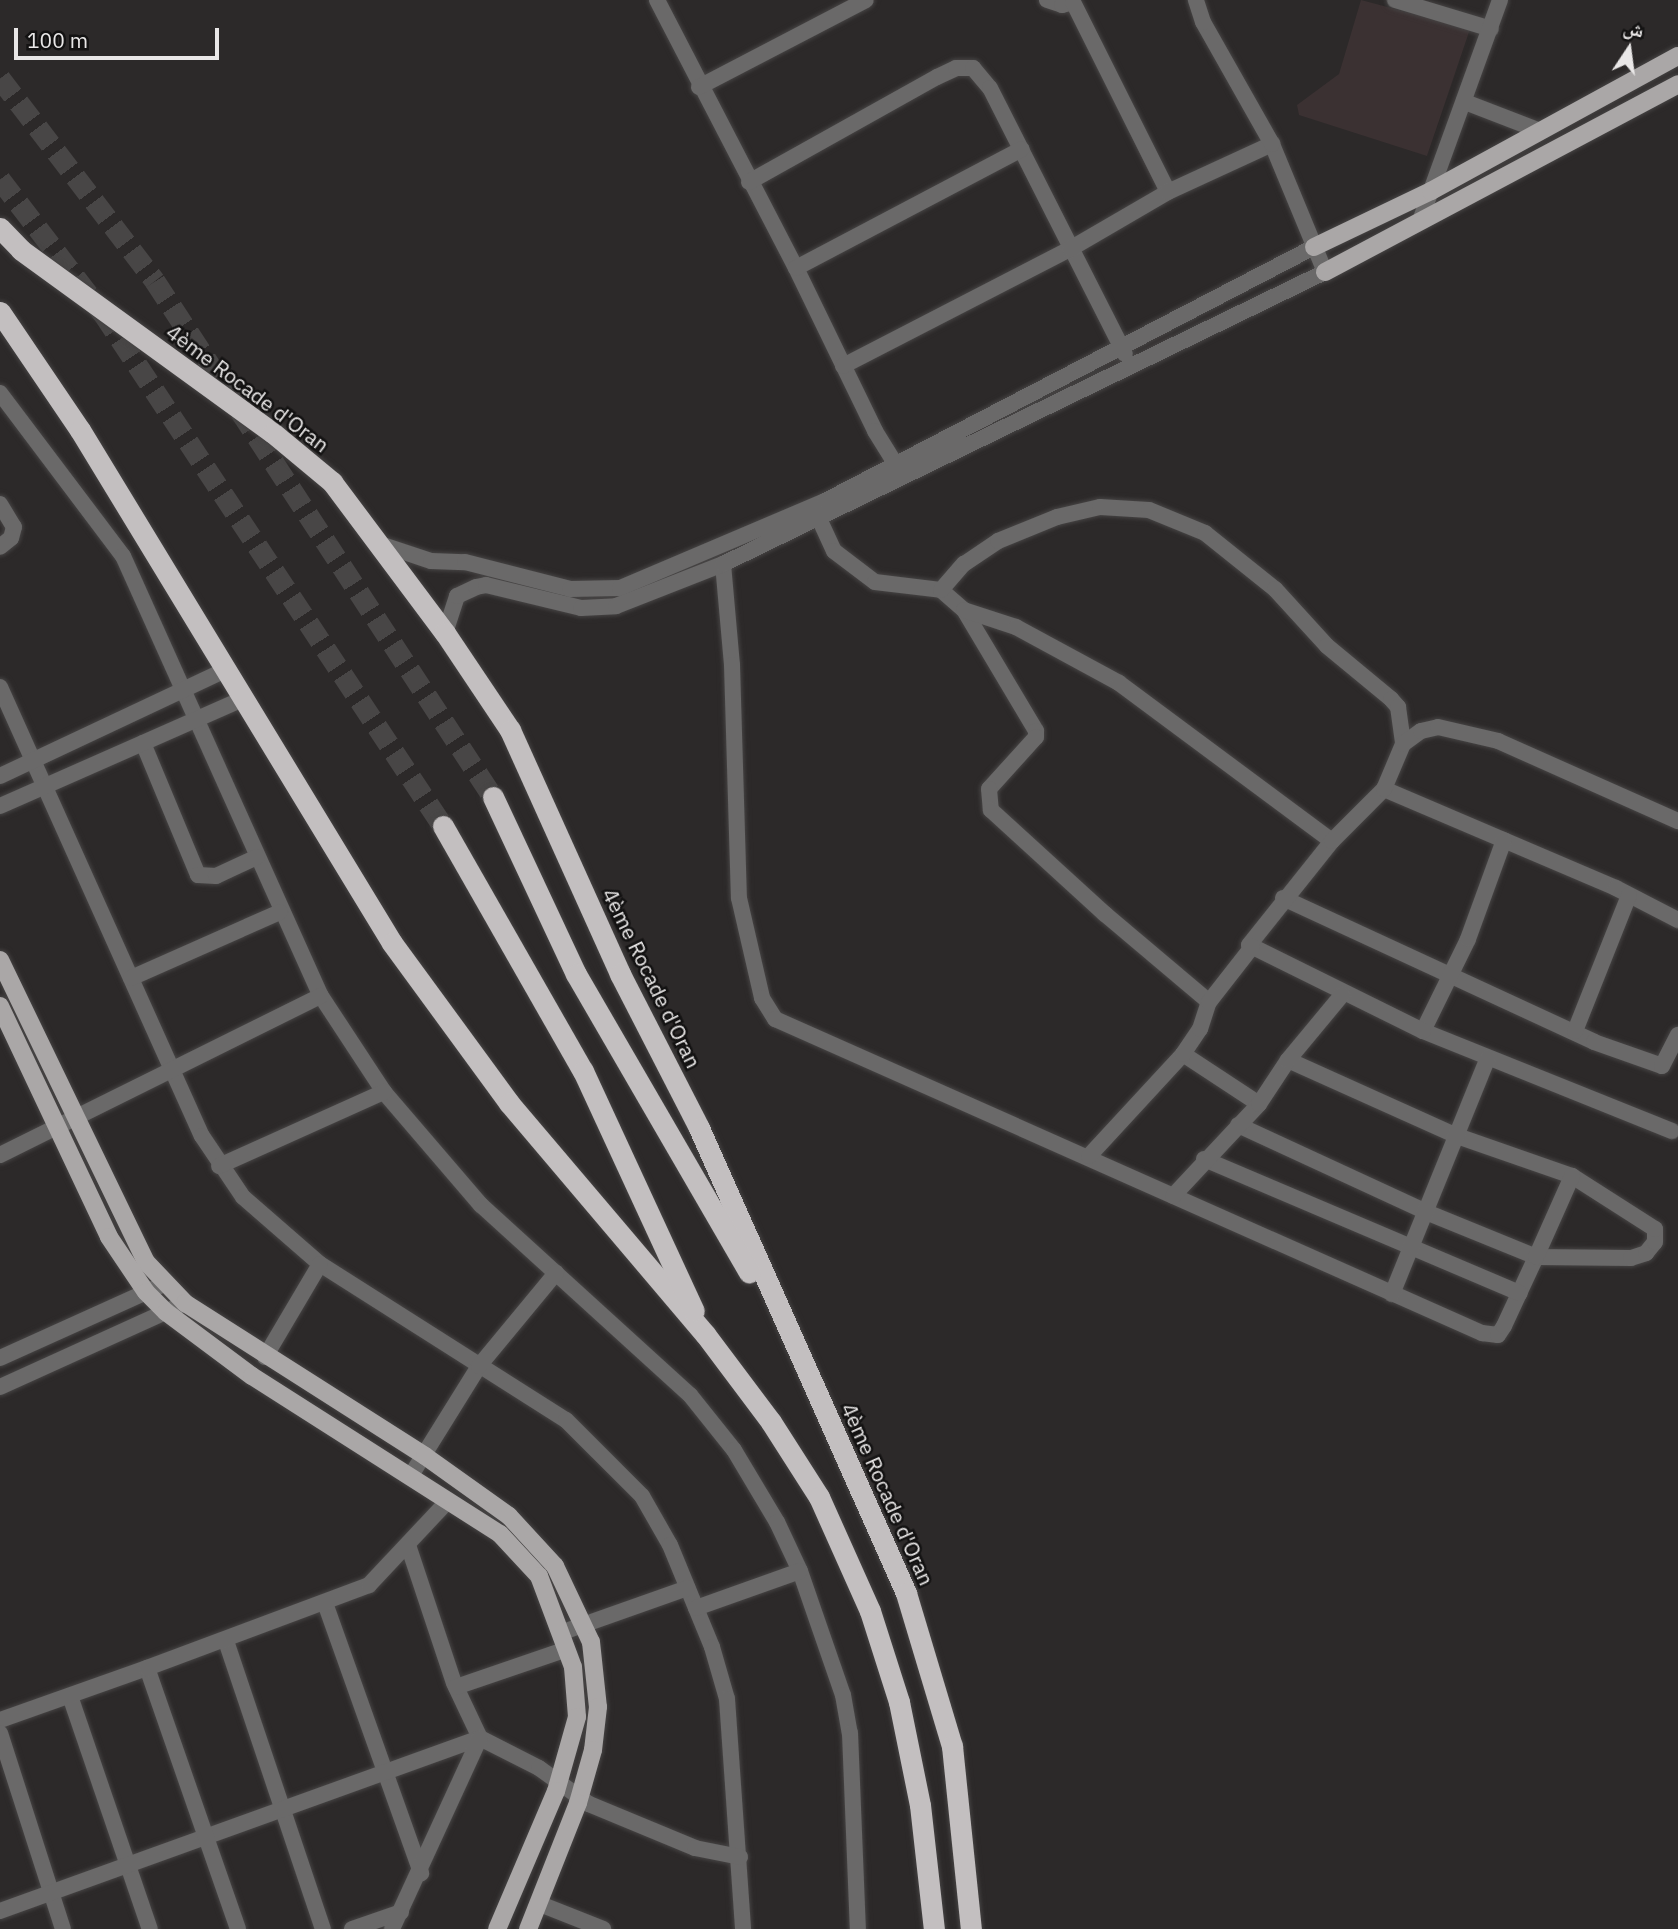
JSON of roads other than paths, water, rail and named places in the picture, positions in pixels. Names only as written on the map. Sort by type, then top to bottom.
[{"type":"highway","name":"4ème Rocade d'Oran","points":[[0,228],[20,250],[273,433],[332,482],[445,633],[510,730],[620,974],[699,1128],[892,1560],[926,1648],[957,1779],[971,1929]]},
{"type":"highway","points":[[0,312],[80,430],[392,943],[509,1103],[705,1334],[771,1422],[819,1497],[870,1611],[910,1751],[934,1929]]},
{"type":"highway","points":[[493,797],[576,974],[696,1186],[791,1339]]},
{"type":"highway","points":[[443,826],[583,1071],[705,1334]]},
{"type":"main road","points":[[1314,247],[1431,191],[1678,56]]},
{"type":"main road","points":[[1325,272],[1678,84]]},
{"type":"main road","points":[[0,960],[146,1262],[185,1303],[265,1357],[425,1456],[509,1516],[545,1552],[591,1642],[598,1707],[580,1797],[528,1929]]},
{"type":"main road","points":[[0,1006],[109,1237],[146,1292],[166,1312],[252,1376],[500,1534],[539,1576],[565,1640],[577,1717],[560,1782],[497,1929]]},
{"type":"street","points":[[657,0],[699,87],[796,268],[875,431],[900,470]]},
{"type":"street","points":[[699,87],[866,0]]},
{"type":"street","points":[[1047,0],[1062,5],[1073,1],[1168,192]]},
{"type":"street","points":[[900,470],[1131,370],[1325,272],[1272,144],[1203,22],[1196,0]]},
{"type":"street","points":[[1395,0],[1491,29]]},
{"type":"street","points":[[1420,221],[1500,0]]},
{"type":"street","points":[[749,183],[956,68],[973,68],[984,78],[1122,346],[1131,370]]},
{"type":"street","points":[[1465,102],[1540,131]]},
{"type":"street","points":[[843,366],[1070,249],[1168,192],[1272,144]]},
{"type":"street","points":[[796,268],[1021,149]]},
{"type":"street","points":[[445,633],[457,596],[476,587],[486,585],[570,606],[616,606],[723,564],[900,470],[1122,346],[1314,247]]},
{"type":"street","points":[[0,393],[114,541],[144,597],[194,721],[321,996],[384,1091],[481,1205],[636,1341],[715,1423],[752,1479],[800,1571],[830,1650],[850,1733],[858,1929]]},
{"type":"street","points":[[0,504],[14,527],[12,538],[0,547]]},
{"type":"street","points":[[941,590],[964,564],[998,541],[1057,517],[1100,507],[1149,510],[1205,533],[1275,589],[1327,646],[1398,707],[1404,744]]},
{"type":"street","points":[[380,544],[431,561],[465,562],[570,589],[621,588],[816,513]]},
{"type":"street","points":[[816,513],[834,551],[875,582],[941,590],[964,610],[1036,731],[1035,737],[989,789],[991,810],[1105,914],[1209,1002]]},
{"type":"street","points":[[723,564],[732,665],[739,898],[750,955],[769,1011],[785,1025],[1089,1156],[1482,1333],[1498,1335],[1520,1293],[1572,1176]]},
{"type":"street","points":[[570,589],[570,606]]},
{"type":"street","points":[[964,610],[1016,627],[1119,683],[1332,841]]},
{"type":"street","points":[[0,776],[183,694],[225,670]]},
{"type":"street","points":[[0,687],[219,1166],[256,1213],[320,1264],[566,1420],[600,1450],[642,1496],[670,1545],[720,1671],[732,1725],[743,1929]]},
{"type":"street","points":[[0,806],[243,699]]},
{"type":"street","points":[[1672,1131],[1423,1031],[1386,1010],[1342,995],[1249,945],[1283,898],[1332,841],[1384,789],[1404,744],[1421,731],[1438,727],[1465,731],[1498,741],[1678,821]]},
{"type":"street","points":[[143,743],[198,875],[216,876],[257,857]]},
{"type":"street","points":[[1384,789],[1629,895],[1678,920]]},
{"type":"street","points":[[1423,1031],[1468,939],[1504,840]]},
{"type":"street","points":[[1575,1031],[1629,895]]},
{"type":"street","points":[[1283,898],[1448,976],[1662,1066],[1678,1035]]},
{"type":"street","points":[[131,978],[280,912]]},
{"type":"street","points":[[1089,1156],[1183,1054],[1200,1029],[1209,1002],[1252,947]]},
{"type":"street","points":[[1173,1196],[1204,1159],[1259,1104],[1288,1060],[1342,995]]},
{"type":"street","points":[[0,1154],[76,1119],[321,996]]},
{"type":"street","points":[[1183,1054],[1259,1104]]},
{"type":"street","points":[[1392,1294],[1488,1058]]},
{"type":"street","points":[[1238,1125],[1426,1212],[1536,1257],[1631,1258],[1646,1253],[1655,1242],[1655,1229],[1572,1176],[1457,1136],[1288,1060]]},
{"type":"street","points":[[219,1166],[384,1091]]},
{"type":"street","points":[[1204,1159],[1520,1293]]},
{"type":"street","points":[[265,1357],[320,1264]]},
{"type":"street","points":[[410,1476],[425,1456],[478,1366],[556,1273]]},
{"type":"street","points":[[0,1358],[166,1283]]},
{"type":"street","points":[[0,1387],[185,1303]]},
{"type":"street","points":[[0,1720],[226,1641],[369,1585],[447,1502]]},
{"type":"street","points":[[408,1545],[456,1686],[480,1738],[560,1782],[580,1797],[695,1848],[740,1857]]},
{"type":"street","points":[[696,1608],[800,1571]]},
{"type":"street","points":[[456,1686],[565,1640],[584,1625],[687,1588]]},
{"type":"street","points":[[325,1604],[421,1873]]},
{"type":"street","points":[[226,1641],[280,1810],[323,1929]]},
{"type":"street","points":[[146,1668],[238,1929]]},
{"type":"street","points":[[70,1696],[150,1929]]},
{"type":"street","points":[[0,1733],[63,1929]]},
{"type":"street","points":[[0,1911],[480,1738]]},
{"type":"street","points":[[392,1929],[421,1873],[480,1738]]},
{"type":"street","points":[[540,1904],[603,1929]]},
{"type":"street","points":[[352,1929],[401,1912]]},
{"type":"tunnel","points":[[0,78],[155,281],[493,797]]},
{"type":"tunnel","points":[[0,179],[103,313],[443,826]]}]
